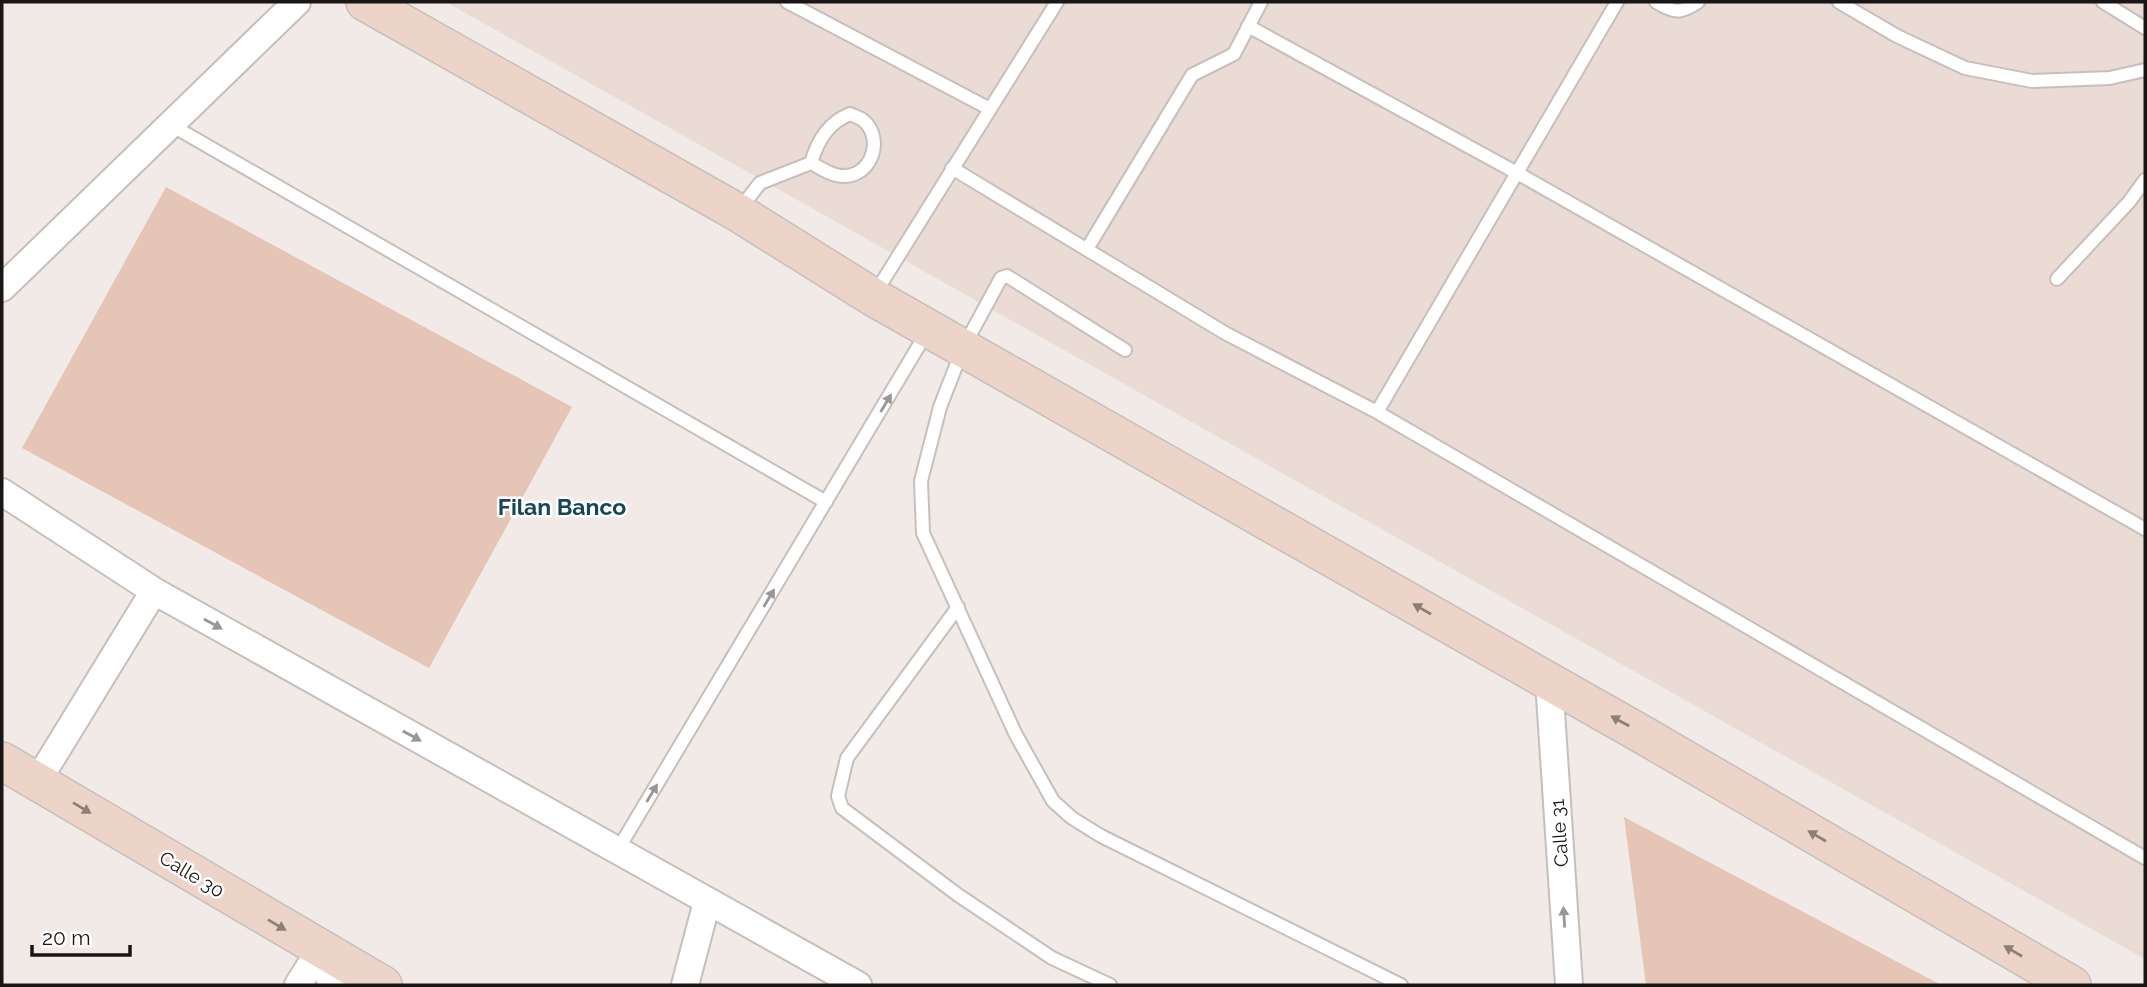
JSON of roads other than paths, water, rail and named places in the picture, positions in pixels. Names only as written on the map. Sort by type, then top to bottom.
[{"type":"main road","points":[[365,2],[737,212],[929,330],[1549,681],[2072,985]]},
{"type":"main road","name":"Calle 30","points":[[2,761],[383,985]]},
{"type":"street","points":[[2,288],[297,2]]},
{"type":"street","points":[[2,492],[154,591],[858,985]]},
{"type":"street","points":[[37,782],[154,591]]},
{"type":"street","name":"Calle 31","points":[[1549,681],[1569,985]]},
{"type":"street","points":[[685,985],[707,902]]},
{"type":"street","points":[[298,985],[320,950]]},
{"type":"street","points":[[320,950],[332,985]]},
{"type":"lane","points":[[787,2],[990,109]]},
{"type":"lane","points":[[873,297],[1057,2]]},
{"type":"lane","points":[[1087,249],[1192,75],[1234,54],[1261,2]]},
{"type":"lane","points":[[1377,412],[1617,2]]},
{"type":"lane","points":[[1656,2],[1672,12],[1698,2]]},
{"type":"lane","points":[[1839,2],[1897,36],[1965,68],[2032,80],[2110,78],[2145,70]]},
{"type":"lane","points":[[2103,2],[2145,28]]},
{"type":"lane","points":[[1248,26],[1517,173],[2145,528]]},
{"type":"lane","points":[[737,212],[760,183],[811,163],[837,175],[859,174],[867,168],[873,152],[872,134],[864,121],[850,114],[836,119],[815,148],[811,163]]},
{"type":"lane","points":[[171,125],[826,502]]},
{"type":"lane","points":[[952,168],[1225,332],[1377,412],[2145,858]]},
{"type":"lane","points":[[2057,279],[2129,202],[2145,180]]},
{"type":"lane","points":[[1125,351],[1007,276],[1001,278],[963,348],[940,407],[921,481],[923,533],[1016,735],[1053,801],[1072,818],[1101,836],[1401,985]]},
{"type":"lane","points":[[617,852],[929,330]]},
{"type":"lane","points":[[958,607],[847,758],[838,796],[842,808],[958,895],[1052,958],[1110,985]]},
{"type":"district","name":"Filan Banco","points":[[562,506]]}]
